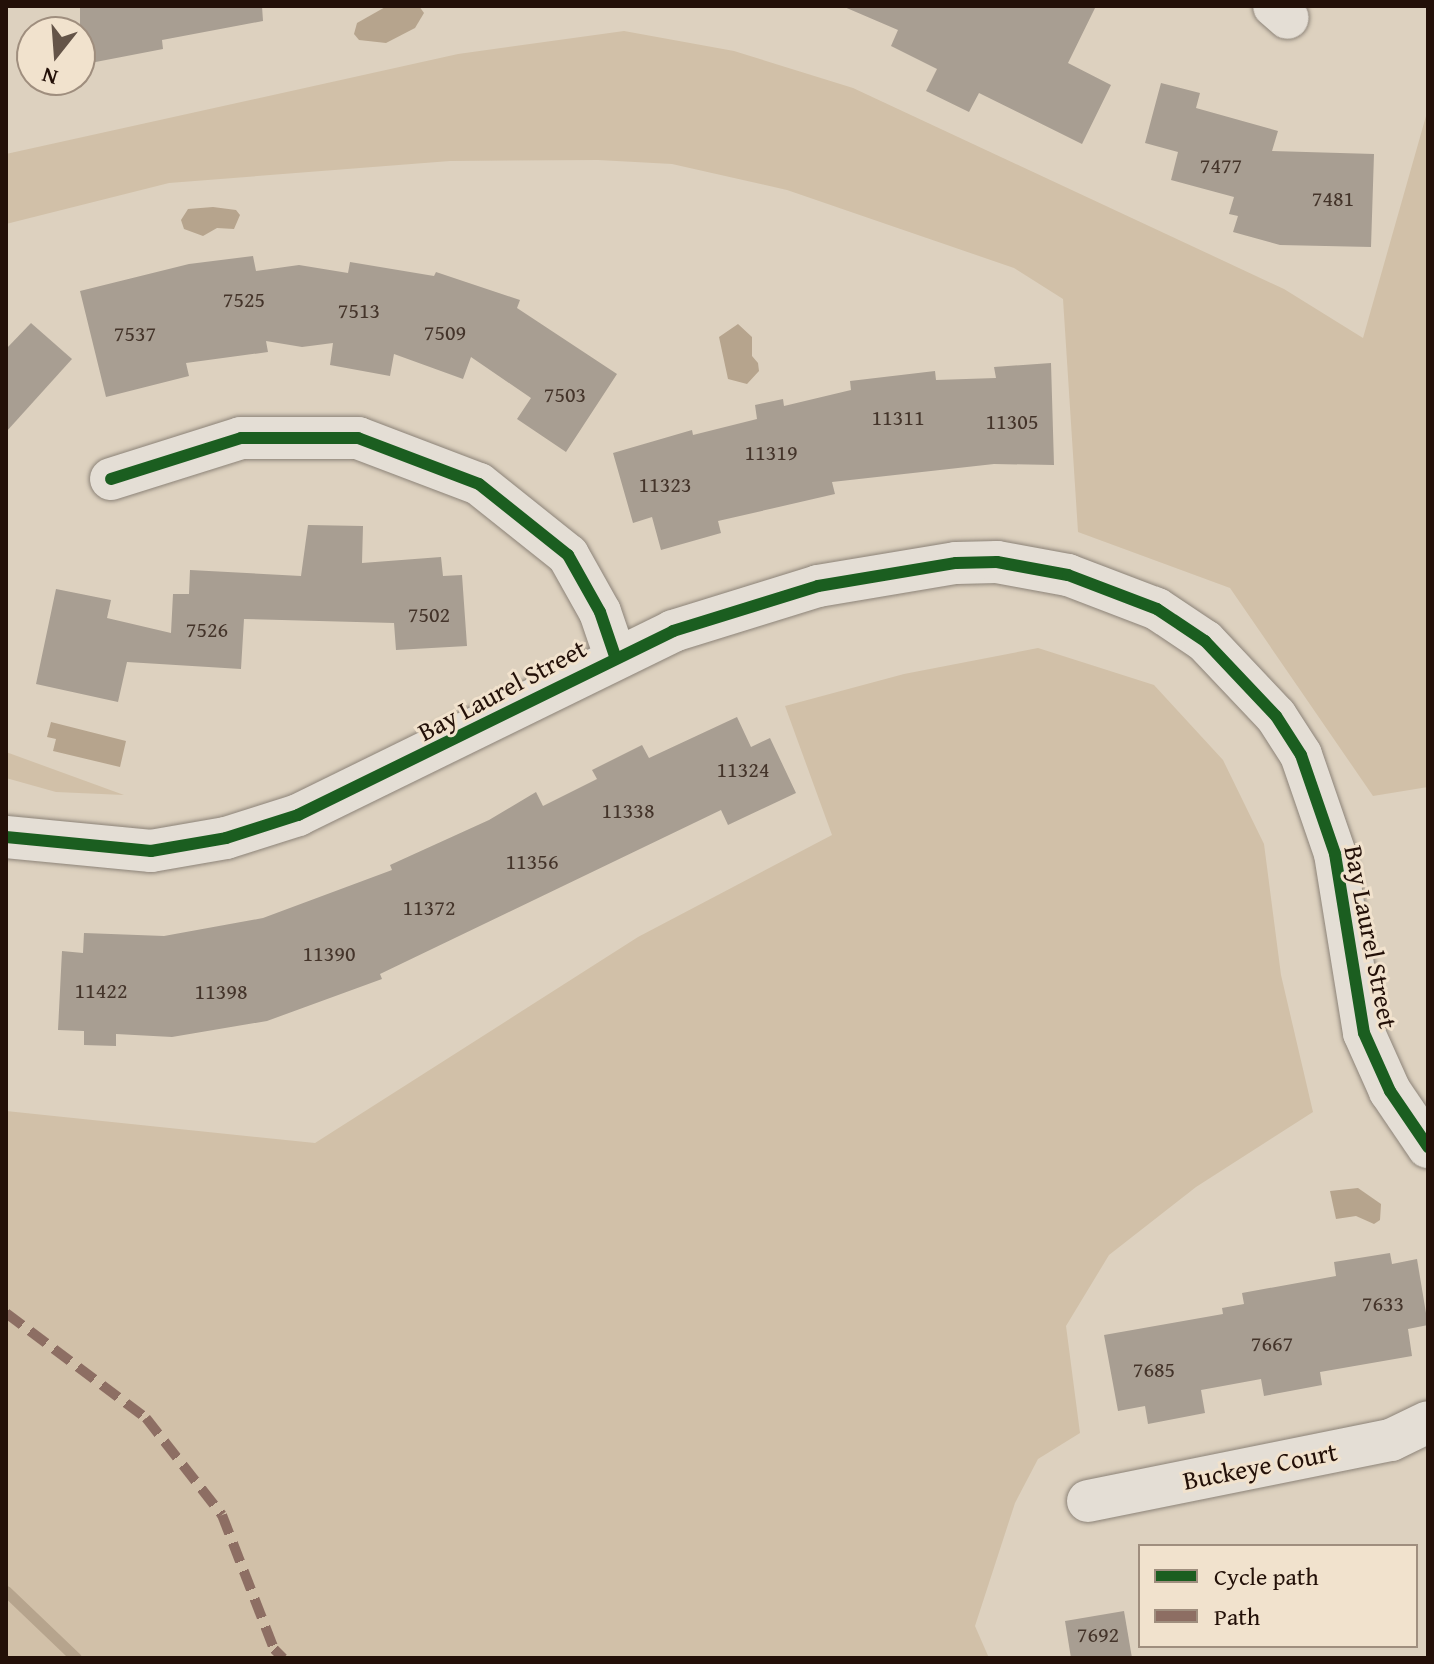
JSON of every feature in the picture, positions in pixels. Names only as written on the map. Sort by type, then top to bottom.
[{"type":"street","points":[[111,479],[241,438],[358,438],[479,484],[568,555],[600,612],[615,656]]},
{"type":"street","name":"Bay Laurel Street","points":[[6,837],[151,851],[226,838],[298,815],[615,656],[673,631],[818,586],[956,563],[997,562],[1068,575],[1157,609],[1205,641],[1276,716],[1301,755],[1335,854],[1364,1033],[1390,1091],[1428,1147]]},
{"type":"street","name":"Buckeye Court","points":[[1088,1501],[1391,1440],[1428,1422]]},
{"type":"shaded area","points":[[387,6],[419,6],[424,13],[415,28],[386,43],[359,40],[354,34],[357,23]]},
{"type":"shaded area","points":[[624,31],[734,51],[853,88],[1284,289],[1363,338],[1428,109],[1428,787],[1373,796],[1230,588],[1078,532],[1063,299],[1014,268],[787,190],[672,164],[598,160],[450,161],[169,183],[6,224],[6,154],[458,54]]},
{"type":"shaded area","points":[[213,207],[236,210],[240,215],[234,229],[217,228],[203,236],[184,229],[181,220],[188,209]]},
{"type":"shaded area","points":[[738,324],[752,337],[752,356],[758,363],[759,371],[747,384],[728,379],[719,337]]},
{"type":"shaded area","points":[[1038,648],[1154,685],[1223,760],[1264,844],[1281,975],[1313,1112],[1196,1187],[1109,1255],[1066,1326],[1080,1433],[1038,1459],[1015,1503],[975,1626],[989,1658],[6,1658],[6,1111],[315,1143],[638,937],[832,835],[785,706],[904,674]]},
{"type":"shaded area","points":[[51,722],[126,741],[120,767],[53,751],[56,739],[47,737]]},
{"type":"shaded area","points":[[6,752],[124,795],[56,792],[6,778]]},
{"type":"shaded area","points":[[1358,1188],[1381,1204],[1380,1220],[1374,1224],[1356,1216],[1336,1219],[1330,1191]]},
{"type":"building","points":[[80,6],[262,6],[263,21],[162,40],[163,49],[96,62],[96,16],[80,16]]},
{"type":"building","points":[[842,6],[1096,6],[1068,63],[1111,85],[1082,144],[979,93],[969,112],[926,91],[937,69],[891,46],[898,30]]},
{"type":"building","points":[[1161,83],[1200,93],[1196,108],[1278,131],[1272,151],[1374,154],[1371,247],[1280,245],[1233,232],[1238,216],[1229,214],[1234,197],[1171,180],[1178,152],[1145,143]]},
{"type":"building","points":[[253,256],[256,271],[299,265],[348,273],[350,262],[434,276],[436,272],[520,300],[517,308],[617,374],[566,452],[517,419],[531,398],[471,357],[463,379],[394,354],[390,376],[330,365],[333,343],[302,347],[266,341],[268,352],[186,363],[189,376],[106,397],[80,291],[189,264]]},
{"type":"building","points":[[31,323],[72,359],[6,432],[6,349]]},
{"type":"building","points":[[1051,363],[1054,465],[994,464],[832,482],[835,494],[718,521],[721,533],[661,550],[652,517],[633,523],[613,453],[692,430],[693,435],[757,419],[755,405],[783,399],[784,406],[851,390],[850,381],[935,371],[936,380],[996,378],[994,367]]},
{"type":"building","points":[[308,525],[363,526],[362,563],[441,557],[443,576],[462,575],[467,646],[396,650],[394,623],[244,619],[241,669],[127,662],[118,702],[36,684],[56,589],[111,600],[107,618],[171,633],[173,594],[189,594],[190,570],[301,576]]},
{"type":"building","points":[[737,717],[751,747],[770,738],[796,793],[728,825],[721,810],[380,974],[382,979],[267,1021],[172,1037],[116,1034],[116,1046],[84,1045],[84,1031],[58,1030],[62,951],[83,953],[84,933],[164,936],[263,918],[392,870],[390,865],[489,820],[536,792],[543,806],[597,779],[592,770],[642,745],[649,758]]},
{"type":"building","points":[[1390,1253],[1392,1264],[1417,1259],[1428,1325],[1408,1329],[1412,1356],[1320,1372],[1322,1385],[1264,1396],[1261,1379],[1201,1390],[1205,1413],[1148,1424],[1145,1406],[1118,1411],[1104,1335],[1223,1314],[1222,1308],[1244,1304],[1242,1293],[1336,1276],[1334,1262]]},
{"type":"building","points":[[1124,1611],[1132,1658],[1071,1658],[1065,1621]]},
{"type":"waterway","points":[[6,1591],[76,1658]]},
{"type":"marked path","points":[[6,1313],[146,1418],[222,1515],[274,1649],[283,1658]]},
{"type":"cycle path","points":[[111,479],[241,438],[358,438],[479,484],[568,555],[600,612],[615,656]]},
{"type":"cycle path","points":[[6,837],[151,851],[226,838],[298,815],[673,631],[818,586],[956,563],[997,562],[1068,575],[1157,609],[1205,641],[1276,716],[1301,755],[1335,854],[1364,1033],[1390,1091],[1428,1147]]}]
